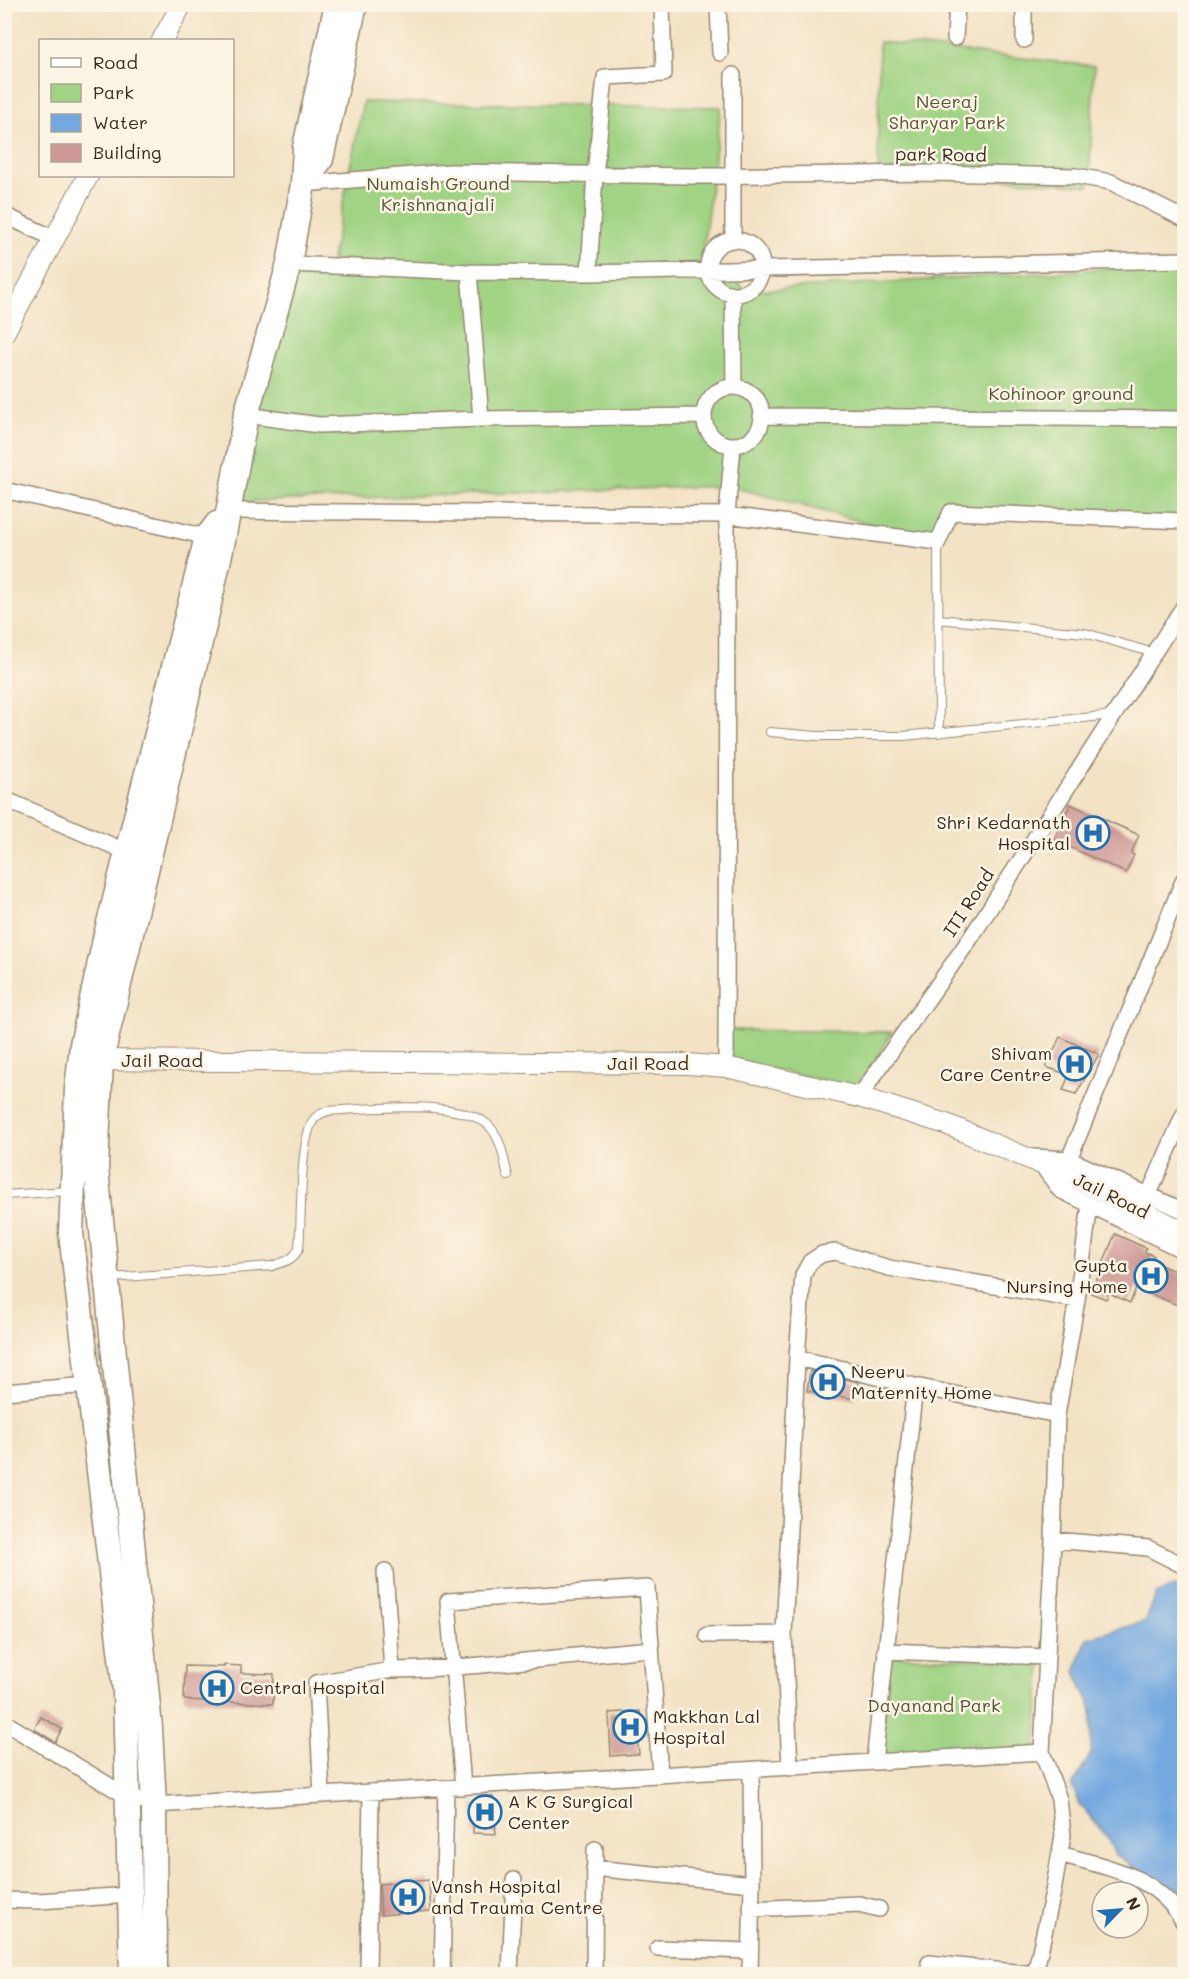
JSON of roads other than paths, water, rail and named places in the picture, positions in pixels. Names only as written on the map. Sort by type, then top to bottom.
[{"type":"main road","points":[[132,1974],[125,1691],[71,1233],[77,1089],[90,1060],[202,634],[223,540],[246,416],[289,264],[303,184],[305,147],[337,4]]},
{"type":"main road","points":[[303,184],[321,159],[355,4]]},
{"type":"main road","points":[[155,1974],[154,1805],[150,1728],[96,1168],[88,1013],[207,537],[227,511]]},
{"type":"street","points":[[163,39],[182,4]]},
{"type":"street","points":[[589,273],[595,175],[605,77],[664,74],[662,4]]},
{"type":"street","points":[[718,4],[720,54]]},
{"type":"street","points":[[955,38],[957,4]]},
{"type":"street","points":[[1024,4],[1024,40]]},
{"type":"street","points":[[733,75],[733,240]]},
{"type":"street","name":"park Road","points":[[303,184],[450,172],[689,176],[932,173],[1076,176],[1112,182],[1185,219]]},
{"type":"street","points":[[4,333],[86,177]]},
{"type":"street","points":[[4,215],[54,239]]},
{"type":"street","points":[[733,240],[743,241],[752,246],[759,255],[762,268],[756,285],[747,291],[733,295],[717,288],[708,270],[709,259],[714,249],[722,243],[733,240]]},
{"type":"street","points":[[289,264],[469,272],[589,273],[1185,260]]},
{"type":"street","points":[[469,272],[481,419]]},
{"type":"street","points":[[733,295],[734,387]]},
{"type":"street","points":[[734,387],[744,389],[753,395],[760,405],[760,427],[754,437],[744,443],[733,445],[722,443],[712,436],[706,427],[704,416],[706,405],[712,395],[722,389],[734,387]]},
{"type":"street","points":[[246,416],[319,425],[481,419],[704,416]]},
{"type":"street","points":[[761,416],[1185,419]]},
{"type":"street","points":[[726,1067],[727,515],[733,445]]},
{"type":"street","points":[[4,490],[207,537]]},
{"type":"street","points":[[227,511],[727,515],[938,542],[951,512],[1185,521]]},
{"type":"street","name":"ITI Road","points":[[859,1097],[970,939],[1154,653],[1183,613]]},
{"type":"street","points":[[4,799],[127,852]]},
{"type":"street","points":[[1069,1159],[1185,879]]},
{"type":"street","name":"Jail Road","points":[[90,1060],[688,1064],[726,1067],[859,1097],[946,1124],[1082,1181],[1185,1232]]},
{"type":"street","points":[[1149,1194],[1185,1113]]},
{"type":"street","points":[[1033,1160],[1069,1159],[1185,1211]]},
{"type":"street","points":[[1033,1160],[1060,1190],[1185,1251]]},
{"type":"street","points":[[930,1963],[1035,1974],[1063,1835],[1059,1799],[1042,1752],[1057,1415],[1077,1300],[1090,1204]]},
{"type":"street","points":[[790,1768],[784,1634],[797,1358],[803,1275],[810,1262],[822,1254],[836,1252],[889,1268],[1077,1300]]},
{"type":"street","points":[[797,1358],[915,1386],[1057,1415]]},
{"type":"street","points":[[4,1392],[89,1385]]},
{"type":"street","points":[[874,1762],[915,1386]]},
{"type":"street","points":[[1053,1540],[1148,1548],[1185,1566]]},
{"type":"street","points":[[385,1571],[392,1670]]},
{"type":"street","points":[[463,1787],[448,1601],[647,1588],[660,1775]]},
{"type":"street","points":[[707,1635],[784,1634]]},
{"type":"street","points":[[322,1795],[316,1683],[392,1670],[454,1668],[651,1649]]},
{"type":"street","points":[[885,1651],[1047,1657]]},
{"type":"street","points":[[4,1722],[128,1797],[154,1805],[1042,1752]]},
{"type":"street","points":[[750,1974],[751,1771]]},
{"type":"street","points":[[442,1974],[446,1788]]},
{"type":"street","points":[[368,1974],[372,1792]]},
{"type":"street","points":[[594,1974],[595,1849]]},
{"type":"street","points":[[1060,1854],[1137,1878],[1157,1889],[1176,1907],[1185,1923]]},
{"type":"street","points":[[594,1868],[752,1884]]},
{"type":"street","points":[[510,1974],[514,1880]]},
{"type":"street","points":[[4,1900],[38,1901],[130,1895]]},
{"type":"street","points":[[751,1910],[859,1904],[879,1909]]},
{"type":"street","points":[[658,1948],[750,1951]]},
{"type":"lane","points":[[938,542],[939,733]]},
{"type":"lane","points":[[938,619],[1085,633],[1154,653]]},
{"type":"lane","points":[[770,732],[816,736],[903,736],[1115,714]]},
{"type":"lane","points":[[106,1279],[272,1266],[287,1262],[297,1255],[300,1241],[306,1149],[311,1124],[316,1116],[328,1111],[412,1106],[465,1114],[491,1128],[500,1144],[508,1176]]},
{"type":"lane","points":[[4,1195],[73,1190]]},
{"type":"water","points":[[1174,1586],[1184,1589],[1184,1896],[1171,1891],[1115,1855],[1107,1837],[1080,1804],[1072,1786],[1091,1754],[1092,1709],[1075,1672],[1087,1638],[1146,1621],[1156,1594]]},
{"type":"place","name":"Shri Kedarnath Hospital","points":[[1093,833]]},
{"type":"place","name":"Shivam Care Centre","points":[[1075,1064]]},
{"type":"place","name":"Gupta Nursing Home","points":[[1151,1276]]},
{"type":"place","name":"Neeru Maternity Home","points":[[828,1382]]},
{"type":"place","name":"Central Hospital","points":[[217,1688]]},
{"type":"place","name":"Makkhan Lal Hospital","points":[[630,1727]]},
{"type":"place","name":"A K G Surgical Center","points":[[485,1812]]},
{"type":"place","name":"Vansh Hospital and Trauma Centre","points":[[408,1897]]},
{"type":"park label","name":"Neeraj Sharyar Park","points":[[947,112]]},
{"type":"park label","name":"Numaish Ground Krishnanajali","points":[[438,194]]},
{"type":"park label","name":"Kohinoor ground","points":[[1061,394]]},
{"type":"park label","name":"Dayanand Park","points":[[934,1706]]}]
